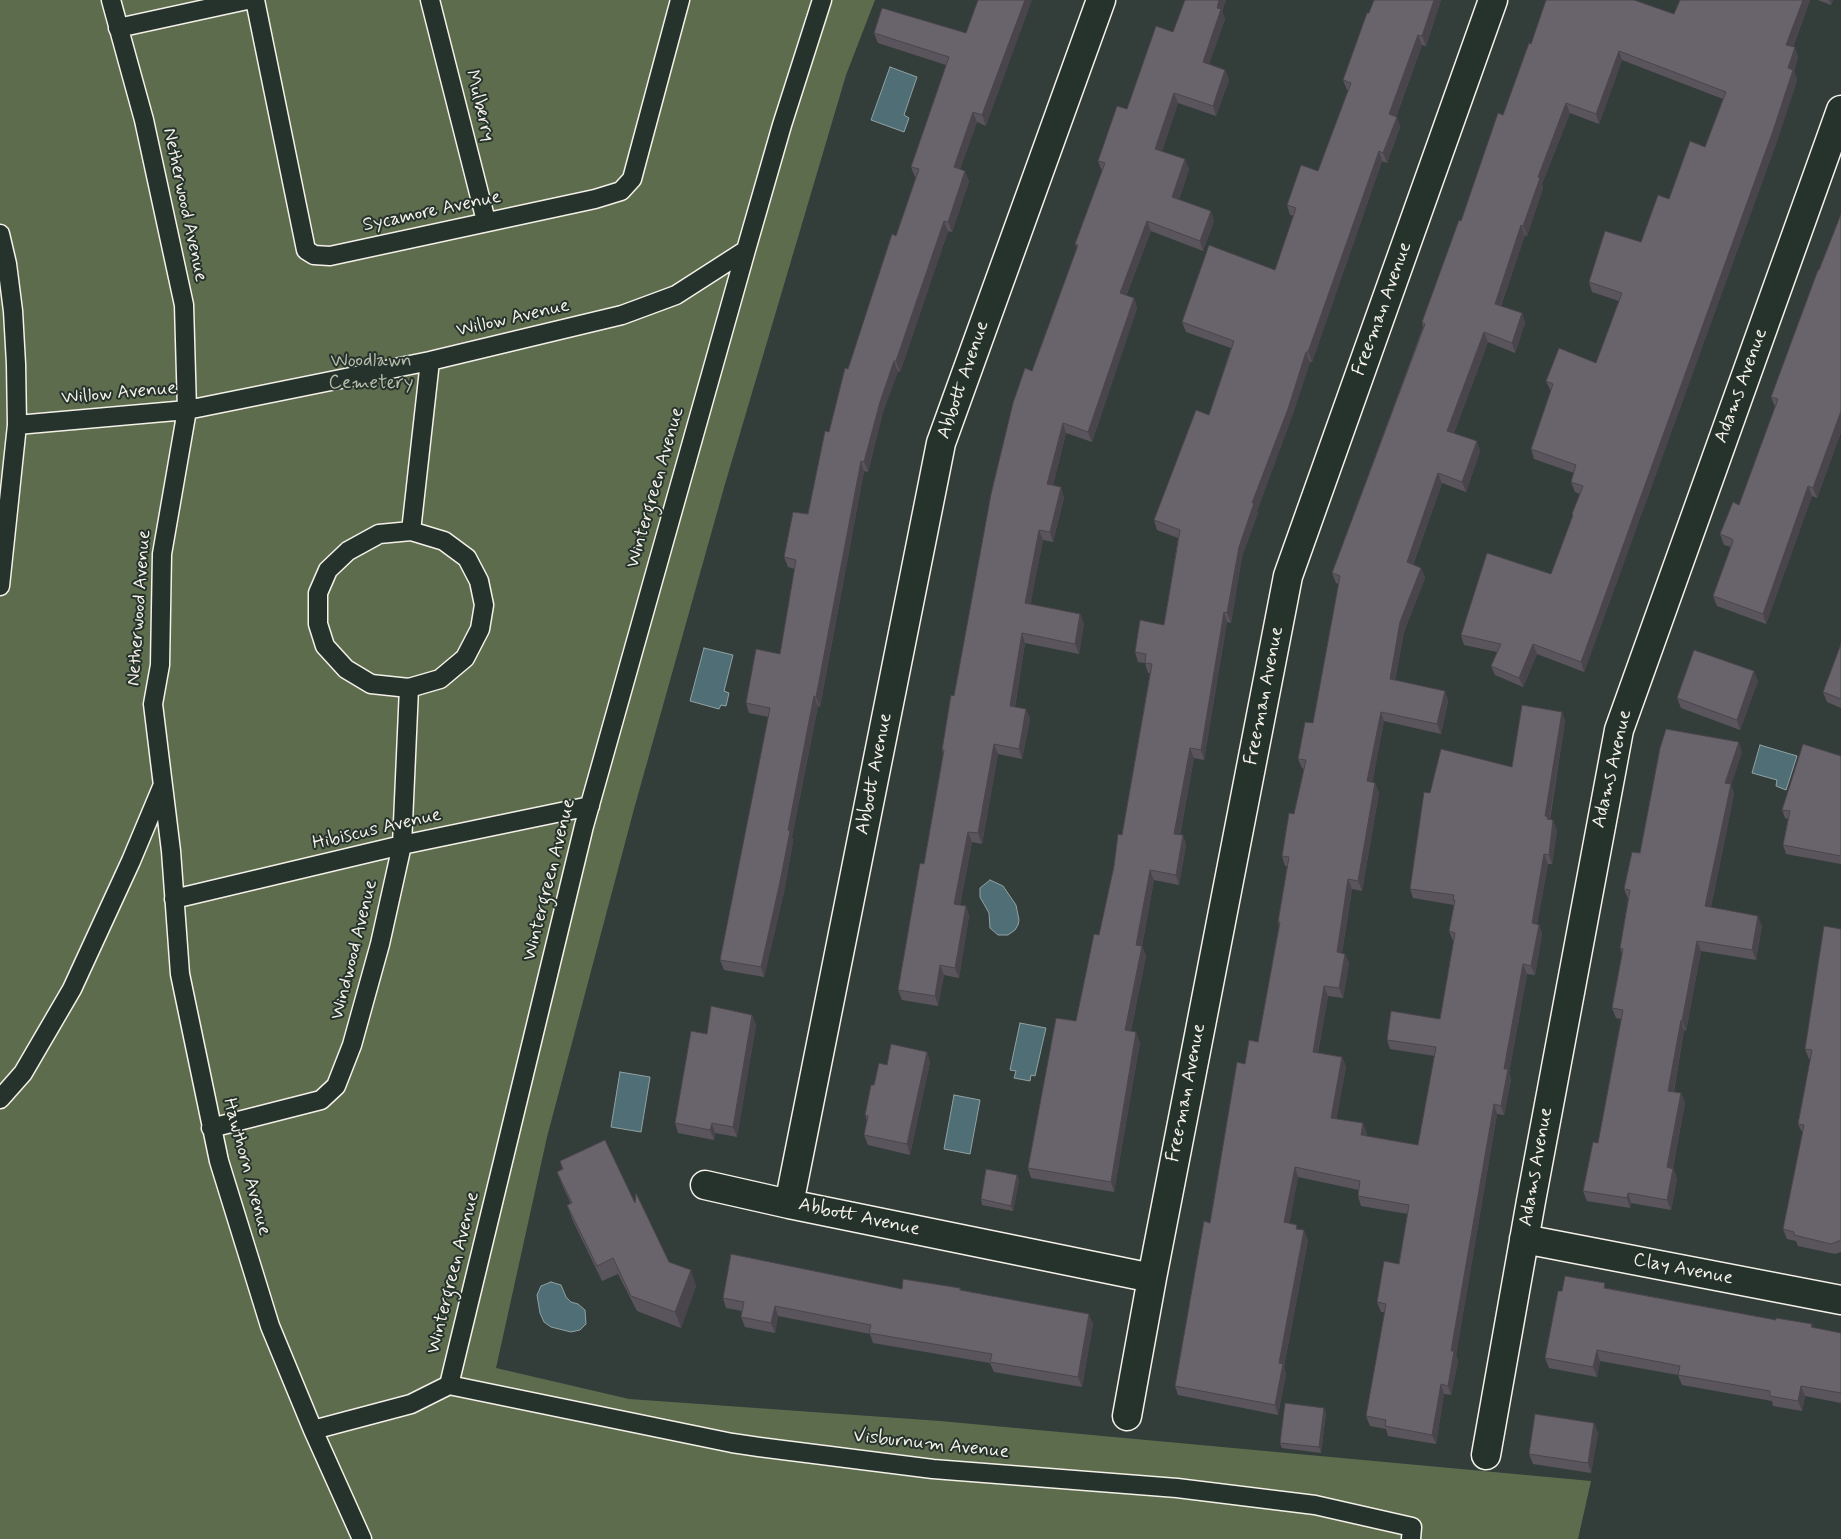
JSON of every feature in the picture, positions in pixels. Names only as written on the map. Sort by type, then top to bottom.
[{"type":"street","name":"Abbott Avenue","points":[[1101,0],[941,443],[789,1204],[1152,1278]]},
{"type":"street","name":"Freeman Avenue","points":[[1127,1416],[1290,568],[1493,0]]},
{"type":"street","name":"Adams Avenue","points":[[1486,1455],[1619,730],[1841,110]]},
{"type":"street","points":[[705,1185],[789,1204]]},
{"type":"street","name":"Clay Avenue","points":[[1524,1240],[1841,1300]]},
{"type":"lane","name":"Netherwood Avenue","points":[[0,1099],[23,1073],[72,989],[131,861],[162,786],[153,704],[160,665],[162,554],[187,410],[184,305],[144,120],[111,0]]},
{"type":"lane","points":[[118,28],[247,0]]},
{"type":"lane","name":"Sycamore Avenue","points":[[255,0],[306,250],[314,255],[330,256],[595,199],[621,190],[632,179],[680,0]]},
{"type":"lane","name":"Mulberry","points":[[430,0],[486,221]]},
{"type":"lane","points":[[746,250],[782,125],[822,0]]},
{"type":"lane","points":[[0,234],[7,264],[12,311],[18,424],[0,586]]},
{"type":"lane","name":"Willow Avenue","points":[[18,424],[187,410],[430,361],[622,315],[676,296],[746,250]]},
{"type":"lane","name":"Wintergreen Avenue","points":[[449,1385],[590,806],[746,250]]},
{"type":"lane","points":[[412,531],[430,361]]},
{"type":"lane","points":[[412,531],[444,541],[467,558],[480,581],[484,605],[480,629],[465,658],[440,679],[409,688],[371,684],[346,669],[325,646],[318,624],[318,594],[328,570],[348,551],[379,534],[412,531]]},
{"type":"lane","name":"Windwood Avenue","points":[[211,1128],[321,1100],[336,1086],[352,1045],[380,944],[402,845],[409,688]]},
{"type":"lane","name":"Hawthorn Avenue","points":[[162,786],[171,851],[180,974],[219,1161],[270,1326],[313,1430],[362,1539]]},
{"type":"lane","name":"Hibiscus Avenue","points":[[174,899],[402,845],[590,806]]},
{"type":"lane","points":[[313,1430],[411,1404],[449,1385]]},
{"type":"lane","name":"Visburnum Avenue","points":[[449,1385],[732,1443],[933,1469],[1197,1490],[1315,1505],[1411,1533]]},
{"type":"green space","name":"Woodlawn Cemetery","points":[[0,0],[875,0],[846,75],[725,484],[634,809],[547,1137],[496,1368],[629,1399],[940,1421],[1591,1481],[1578,1539],[0,1539]]},
{"type":"water","points":[[890,67],[917,77],[904,115],[909,118],[904,132],[871,120]]},
{"type":"water","points":[[704,648],[733,655],[724,691],[729,693],[726,706],[721,705],[719,709],[690,701]]},
{"type":"water","points":[[1760,745],[1797,756],[1786,790],[1776,786],[1777,780],[1752,773]]},
{"type":"water","points":[[990,880],[1003,886],[1016,905],[1018,925],[1008,935],[998,935],[990,928],[989,913],[980,897],[980,888]]},
{"type":"water","points":[[1020,1023],[1046,1028],[1035,1076],[1031,1075],[1030,1081],[1014,1078],[1016,1071],[1010,1070]]},
{"type":"water","points":[[620,1072],[650,1077],[641,1132],[611,1127]]},
{"type":"water","points":[[954,1095],[980,1100],[970,1154],[944,1149]]},
{"type":"water","points":[[551,1282],[561,1285],[566,1297],[585,1310],[586,1324],[580,1330],[571,1332],[551,1327],[544,1322],[540,1313],[537,1295],[541,1286]]},
{"type":"building","points":[[978,0],[1025,0],[982,115],[973,112],[954,167],[965,171],[948,222],[944,221],[896,361],[894,361],[880,402],[864,462],[861,461],[816,697],[814,696],[788,830],[790,831],[780,882],[761,967],[720,960],[770,708],[746,703],[756,649],[780,654],[796,560],[784,557],[793,512],[808,514],[825,431],[829,432],[845,368],[848,369],[892,234],[896,236],[919,169],[911,167],[949,57],[874,33],[882,8],[966,33]]},
{"type":"building","points":[[1185,0],[1219,0],[1217,8],[1221,9],[1203,62],[1225,70],[1213,106],[1174,93],[1155,149],[1185,159],[1172,197],[1211,211],[1200,241],[1147,221],[1120,293],[1134,298],[1088,432],[1063,423],[1047,484],[1061,487],[1050,532],[1039,530],[1025,603],[1080,614],[1075,644],[1022,633],[1010,706],[1026,709],[1019,749],[994,744],[978,833],[968,832],[954,904],[966,906],[955,968],[940,965],[935,996],[898,990],[920,863],[924,864],[944,750],[942,750],[951,695],[954,696],[991,494],[1013,403],[1025,368],[1032,371],[1078,245],[1075,244],[1105,163],[1098,161],[1117,106],[1127,109],[1156,26],[1173,32]]},
{"type":"building","points":[[1374,0],[1434,0],[1422,36],[1418,35],[1389,114],[1397,117],[1383,153],[1379,151],[1308,352],[1306,352],[1288,409],[1252,503],[1254,503],[1239,547],[1227,613],[1224,612],[1201,750],[1190,748],[1174,834],[1183,835],[1176,875],[1150,870],[1136,945],[1142,946],[1125,1030],[1136,1032],[1111,1182],[1028,1168],[1056,1018],[1076,1021],[1094,934],[1099,935],[1114,866],[1118,834],[1122,835],[1152,664],[1145,663],[1146,654],[1135,652],[1140,620],[1164,625],[1180,530],[1154,520],[1196,410],[1209,415],[1234,341],[1182,322],[1209,245],[1275,270],[1296,208],[1287,205],[1301,165],[1318,171],[1351,83],[1343,80],[1367,13],[1369,13]]},
{"type":"building","points":[[1546,0],[1634,0],[1674,14],[1680,0],[1803,0],[1786,45],[1795,47],[1788,68],[1793,70],[1773,131],[1581,662],[1533,644],[1519,678],[1491,666],[1501,644],[1461,635],[1487,553],[1551,574],[1583,486],[1571,482],[1576,465],[1531,449],[1553,384],[1546,381],[1559,348],[1596,363],[1622,293],[1589,282],[1605,231],[1641,242],[1658,195],[1669,199],[1690,141],[1705,147],[1726,92],[1619,51],[1596,114],[1566,103],[1538,177],[1540,178],[1523,226],[1521,225],[1495,304],[1522,313],[1512,343],[1484,332],[1447,431],[1477,441],[1462,482],[1438,473],[1407,562],[1421,568],[1400,622],[1390,679],[1445,691],[1437,724],[1381,712],[1367,781],[1375,783],[1358,881],[1348,879],[1337,952],[1345,954],[1339,988],[1324,986],[1313,1052],[1342,1057],[1331,1118],[1363,1123],[1361,1135],[1418,1145],[1436,1047],[1387,1040],[1391,1011],[1440,1019],[1455,933],[1449,931],[1455,900],[1453,900],[1454,895],[1410,889],[1424,792],[1430,793],[1441,749],[1512,767],[1522,705],[1562,712],[1545,816],[1548,817],[1547,819],[1553,820],[1549,855],[1544,854],[1532,923],[1539,925],[1531,966],[1523,964],[1504,1069],[1508,1069],[1501,1106],[1494,1104],[1451,1351],[1454,1351],[1448,1386],[1441,1384],[1432,1435],[1385,1426],[1386,1420],[1366,1416],[1386,1304],[1377,1302],[1384,1261],[1399,1264],[1409,1205],[1358,1196],[1360,1181],[1295,1167],[1284,1222],[1297,1225],[1296,1229],[1304,1230],[1279,1363],[1283,1364],[1275,1405],[1175,1386],[1204,1221],[1210,1223],[1237,1062],[1245,1064],[1249,1040],[1258,1042],[1280,922],[1278,922],[1289,857],[1282,856],[1289,813],[1294,814],[1306,760],[1298,759],[1305,722],[1313,723],[1340,576],[1332,573],[1425,324],[1422,322],[1459,220],[1461,221],[1498,113],[1503,115]]},
{"type":"building","points":[[1841,214],[1841,411],[1813,488],[1808,486],[1763,614],[1713,596],[1733,541],[1720,534],[1733,502],[1739,505],[1778,399],[1771,397]]},
{"type":"building","points":[[1841,644],[1841,699],[1823,692]]},
{"type":"building","points":[[1694,650],[1754,671],[1737,720],[1677,698]]},
{"type":"building","points":[[1666,729],[1739,742],[1725,783],[1731,784],[1705,906],[1758,916],[1752,950],[1697,941],[1668,1091],[1681,1093],[1667,1167],[1673,1169],[1667,1200],[1628,1193],[1627,1198],[1583,1191],[1593,1142],[1598,1143],[1623,1010],[1612,1008],[1623,949],[1620,948],[1630,890],[1624,889],[1632,852],[1640,853],[1660,748]]},
{"type":"building","points":[[1803,744],[1841,756],[1841,856],[1783,845],[1790,811],[1782,810]]},
{"type":"building","points":[[1824,926],[1841,929],[1841,1240],[1831,1244],[1794,1235],[1794,1232],[1783,1229],[1804,1125],[1798,1124],[1812,1050],[1805,1049]]},
{"type":"building","points":[[711,1006],[752,1015],[733,1127],[712,1123],[710,1130],[675,1123],[691,1031],[707,1034]]},
{"type":"building","points":[[891,1044],[927,1052],[907,1144],[864,1135],[868,1116],[865,1115],[871,1085],[874,1085],[879,1063],[887,1065]]},
{"type":"building","points":[[605,1140],[635,1203],[636,1193],[669,1262],[691,1270],[675,1312],[631,1296],[613,1258],[597,1266],[567,1205],[572,1203],[557,1172],[563,1169],[560,1161]]},
{"type":"building","points":[[986,1169],[1017,1175],[1011,1206],[981,1199]]},
{"type":"building","points":[[731,1254],[902,1289],[903,1279],[960,1288],[960,1290],[1089,1314],[1078,1377],[990,1362],[992,1354],[869,1333],[871,1325],[775,1306],[771,1323],[741,1317],[744,1302],[723,1298]]},
{"type":"building","points":[[1565,1276],[1605,1283],[1604,1288],[1776,1320],[1776,1318],[1812,1324],[1811,1327],[1841,1333],[1841,1393],[1801,1386],[1798,1401],[1770,1396],[1770,1391],[1678,1375],[1680,1366],[1597,1350],[1593,1367],[1545,1358],[1558,1291],[1562,1291]]},
{"type":"building","points":[[1285,1403],[1324,1408],[1319,1447],[1280,1443]]},
{"type":"building","points":[[1535,1414],[1594,1423],[1588,1463],[1529,1454]]}]
